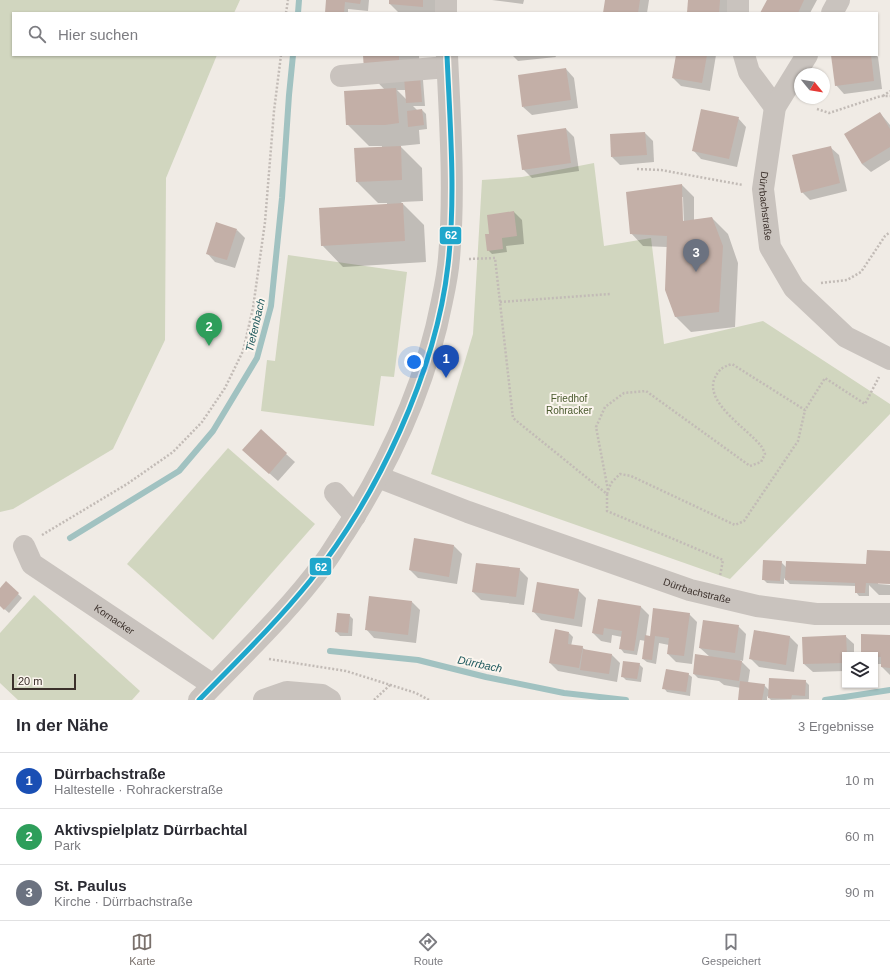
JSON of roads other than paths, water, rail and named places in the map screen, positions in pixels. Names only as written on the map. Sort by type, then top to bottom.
[{"type":"street","points":[[446,0],[446,12]]},
{"type":"street","points":[[738,0],[738,12]]},
{"type":"street","points":[[833,12],[839,0]]},
{"type":"street","points":[[744,56],[749,72],[776,107]]},
{"type":"street","name":"Dürrbachstraße","points":[[806,56],[776,107],[763,189],[770,247],[794,288],[846,337],[890,358]]},
{"type":"street","points":[[206,693],[298,594],[324,563],[355,516],[378,477],[409,413],[437,328],[449,260],[453,212],[447,61],[341,76]]},
{"type":"street","name":"Dürrbachstraße","points":[[378,477],[468,512],[690,590],[757,606],[816,614],[890,614]]},
{"type":"street","points":[[335,493],[355,516]]},
{"type":"street","name":"Kornacker","points":[[24,546],[32,564],[206,693]]},
{"type":"street","points":[[264,700],[287,692],[322,695],[330,700]]},
{"type":"waterway","name":"Tiefenbach","points":[[298,12],[299,0]]},
{"type":"waterway","name":"Tiefenbach","points":[[70,538],[179,471],[213,431],[257,358],[271,306],[282,198],[293,56]]},
{"type":"waterway","name":"Dürrbach","points":[[330,651],[418,660],[486,677],[564,693],[626,700]]},
{"type":"waterway","name":"Dürrbach","points":[[825,700],[890,690]]},
{"type":"place","name":"St. Paulus","points":[[696,272]]},
{"type":"place","name":"Aktivspielplatz Dürrbachtal","points":[[209,346]]},
{"type":"place","name":"Dürrbachstraße","points":[[446,378]]},
{"type":"park label","name":"Friedhof Rohracker","points":[[569,404]]}]
